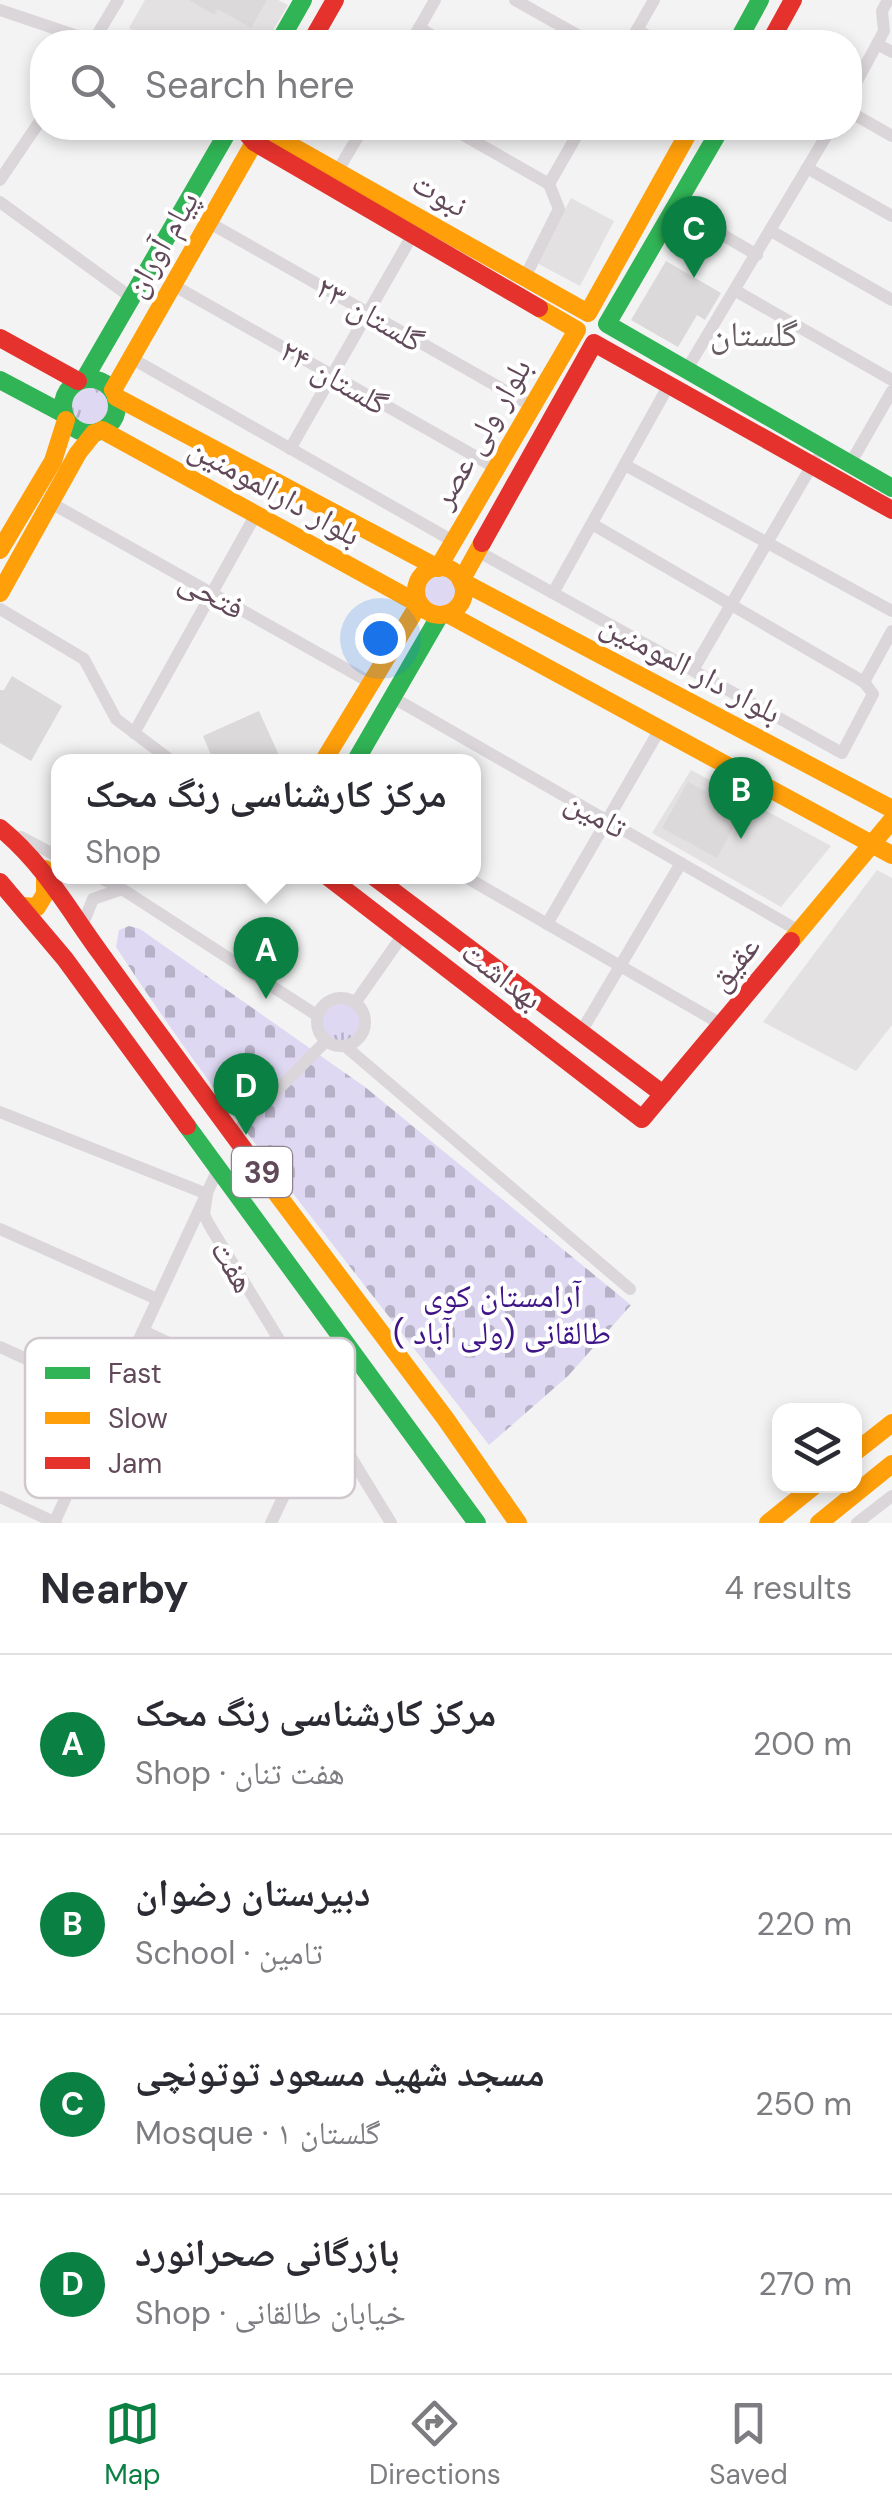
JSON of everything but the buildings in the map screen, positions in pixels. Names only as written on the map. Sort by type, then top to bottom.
[{"type":"main road","points":[[286,30],[303,0]]},
{"type":"main road","points":[[317,30],[335,0]]},
{"type":"main road","points":[[744,30],[760,0]]},
{"type":"main road","points":[[777,30],[793,0]]},
{"type":"main road","name":"پیام آوران","points":[[82,380],[223,140]]},
{"type":"main road","name":"پیام آوران","points":[[115,394],[251,140]]},
{"type":"main road","name":"نبوت","points":[[272,140],[413,234],[577,330]]},
{"type":"main road","points":[[683,140],[588,313],[580,318],[577,330],[581,338],[818,456],[850,464],[892,488]]},
{"type":"main road","points":[[594,342],[603,338],[606,324],[715,140]]},
{"type":"main road","name":"نبوت","points":[[333,178],[588,313]]},
{"type":"main road","points":[[588,313],[602,316],[606,324],[687,369],[892,510]]},
{"type":"main road","name":"بلوار ولی عصر","points":[[438,568],[577,330]]},
{"type":"main road","points":[[0,338],[82,380],[101,380],[115,394],[438,568],[452,570],[462,580],[460,604],[444,615],[360,754]]},
{"type":"main road","name":"بلوار ولی عصر","points":[[462,580],[594,342]]},
{"type":"main road","points":[[670,383],[687,369]]},
{"type":"main road","points":[[0,380],[65,417],[79,431],[98,432]]},
{"type":"main road","points":[[3,538],[59,447],[65,417],[63,398],[82,380]]},
{"type":"main road","points":[[0,593],[78,453],[114,420],[115,394]]},
{"type":"main road","name":"بلوار دارالمومنین","points":[[98,432],[419,604]]},
{"type":"main road","points":[[59,447],[71,445],[78,453]]},
{"type":"main road","points":[[328,754],[419,604],[419,580],[438,568]]},
{"type":"main road","name":"بلوار دار المومنین","points":[[462,580],[892,809]]},
{"type":"main road","points":[[419,604],[892,855]]},
{"type":"main road","name":"عقیق","points":[[642,1119],[892,820]]},
{"type":"main road","name":"39","points":[[0,828],[51,862]]},
{"type":"main road","points":[[22,906],[38,907],[43,902],[51,868]]},
{"type":"main road","name":"39","points":[[62,884],[87,934],[376,1331],[445,1418],[518,1523]]},
{"type":"main road","name":"بهداشت","points":[[337,884],[642,1119]]},
{"type":"main road","name":"بهداشت","points":[[384,884],[664,1094]]},
{"type":"main road","name":"39","points":[[2,893],[22,906],[65,959],[343,1338]]},
{"type":"main road","points":[[65,959],[68,942],[87,934]]},
{"type":"main road","points":[[459,980],[479,979],[484,970],[482,958]]},
{"type":"main road","name":"39","points":[[355,1355],[477,1523]]},
{"type":"main road","points":[[416,1440],[436,1436],[445,1418]]},
{"type":"main road","points":[[862,1447],[892,1423]]},
{"type":"main road","points":[[448,1484],[461,1465],[476,1462]]},
{"type":"main road","points":[[818,1523],[892,1464]]},
{"type":"main road","points":[[768,1523],[805,1493]]},
{"type":"street","points":[[97,30],[118,0]]},
{"type":"street","points":[[423,30],[419,28],[435,0]]},
{"type":"street","points":[[516,0],[569,30]]},
{"type":"street","points":[[637,30],[654,0]]},
{"type":"street","points":[[862,72],[884,31],[882,11],[888,0]]},
{"type":"street","points":[[0,10],[63,30]]},
{"type":"street","points":[[877,44],[892,52]]},
{"type":"street","points":[[862,119],[892,136]]},
{"type":"street","points":[[0,180],[30,136]]},
{"type":"street","points":[[333,178],[355,140]]},
{"type":"street","points":[[473,140],[549,184],[558,209],[525,277]]},
{"type":"street","points":[[549,184],[574,140]]},
{"type":"street","points":[[687,369],[824,140]]},
{"type":"street","points":[[808,168],[892,216]]},
{"type":"street","points":[[0,202],[132,298]]},
{"type":"street","points":[[675,207],[758,254]]},
{"type":"street","name":"گلستان ۲۳","points":[[208,222],[532,406]]},
{"type":"street","points":[[771,231],[892,300]]},
{"type":"street","points":[[290,450],[413,234]]},
{"type":"street","name":"گلستان ۲۴","points":[[172,285],[496,468]]},
{"type":"street","points":[[736,291],[892,380]]},
{"type":"street","points":[[131,358],[452,542]]},
{"type":"street","points":[[553,593],[670,383]]},
{"type":"street","points":[[850,464],[892,391]]},
{"type":"street","points":[[693,670],[818,456]]},
{"type":"street","points":[[624,465],[892,611]]},
{"type":"street","name":"فتحی","points":[[50,503],[373,684]]},
{"type":"street","points":[[134,733],[256,514]]},
{"type":"street","points":[[479,552],[842,754],[873,694],[864,682],[592,524]]},
{"type":"street","points":[[0,610],[84,659],[116,719],[162,754]]},
{"type":"street","points":[[864,682],[892,631]]},
{"type":"street","name":"تامین","points":[[392,697],[799,932]]},
{"type":"street","points":[[547,924],[660,730]]},
{"type":"street","points":[[580,1032],[681,864]]},
{"type":"street","points":[[112,884],[318,1016]]},
{"type":"street","points":[[478,884],[721,1024]]},
{"type":"street","points":[[87,934],[93,898],[122,889]]},
{"type":"street","points":[[355,1003],[402,936]]},
{"type":"street","points":[[345,1046],[359,1039],[364,1016],[348,999],[333,1000],[318,1016],[319,1032],[326,1041],[345,1046],[630,1290]]},
{"type":"street","points":[[234,1134],[326,1041]]},
{"type":"street","name":"هفت","points":[[0,1112],[206,1194],[204,1214],[277,1338]]},
{"type":"street","points":[[139,1338],[219,1168]]},
{"type":"street","points":[[0,1229],[158,1298]]},
{"type":"street","points":[[142,1331],[157,1338]]},
{"type":"street","points":[[0,1347],[25,1358]]},
{"type":"street","name":"هفت","points":[[355,1465],[391,1523]]},
{"type":"street","points":[[857,1523],[892,1496]]},
{"type":"street","points":[[0,1497],[54,1523],[65,1498]]},
{"type":"street","points":[[272,1523],[284,1498]]},
{"type":"shaded area","points":[[145,0],[278,0],[288,5],[273,30],[129,28]]},
{"type":"shaded area","points":[[571,198],[614,221],[580,286],[537,263]]},
{"type":"shaded area","points":[[691,770],[831,846],[781,907],[652,833]]},
{"type":"shaded area","points":[[877,870],[892,878],[892,1025],[856,1071],[763,1022]]},
{"type":"green space","points":[[90,386],[103,392],[109,405],[103,418],[90,424],[77,418],[71,405],[77,392]]},
{"type":"green space","points":[[440,572],[453,578],[459,591],[453,604],[440,610],[427,604],[421,591],[427,578]]},
{"type":"green space","name":"آرامستان کوی طالقانی (ولی آباد )","points":[[129,926],[140,929],[365,1087],[631,1305],[568,1376],[489,1445],[250,1137],[159,1011],[116,947],[119,930]]},
{"type":"green space","points":[[341,1001],[356,1007],[362,1022],[356,1037],[341,1043],[326,1037],[320,1022],[326,1007]]},
{"type":"traffic: fast","points":[[286,30],[303,0]]},
{"type":"traffic: fast","points":[[744,30],[760,0]]},
{"type":"traffic: fast","points":[[85,378],[223,140]]},
{"type":"traffic: fast","points":[[714,140],[607,324],[892,488]]},
{"type":"traffic: fast","points":[[90,379],[109,387],[117,406],[109,425],[90,433],[71,425],[63,406],[71,387],[90,379]]},
{"type":"traffic: fast","points":[[0,380],[64,414]]},
{"type":"traffic: fast","points":[[360,754],[440,615]]},
{"type":"traffic: fast","points":[[187,1126],[342,1338]]},
{"type":"traffic: fast","points":[[355,1356],[477,1523]]},
{"type":"traffic: slow","points":[[113,390],[256,140]]},
{"type":"traffic: slow","points":[[281,140],[588,313],[684,140]]},
{"type":"traffic: slow","points":[[116,397],[438,568],[577,330],[539,308]]},
{"type":"traffic: slow","points":[[0,550],[53,461],[66,420]]},
{"type":"traffic: slow","points":[[102,430],[419,604],[328,754]]},
{"type":"traffic: slow","points":[[0,593],[78,453],[94,433]]},
{"type":"traffic: slow","points":[[482,543],[461,581],[892,809]]},
{"type":"traffic: slow","points":[[440,567],[457,574],[464,591],[457,608],[440,615],[423,608],[416,591],[423,574],[440,567]]},
{"type":"traffic: slow","points":[[448,614],[892,855]]},
{"type":"traffic: slow","points":[[791,941],[892,820]]},
{"type":"traffic: slow","points":[[22,906],[37,907],[45,894],[45,869]]},
{"type":"traffic: slow","points":[[265,1178],[445,1418],[518,1523]]},
{"type":"traffic: slow","points":[[862,1447],[892,1423]]},
{"type":"traffic: slow","points":[[819,1523],[892,1464]]},
{"type":"traffic: slow","points":[[768,1523],[805,1493]]},
{"type":"traffic: jam","points":[[318,30],[335,0]]},
{"type":"traffic: jam","points":[[777,30],[793,0]]},
{"type":"traffic: jam","points":[[252,140],[539,308]]},
{"type":"traffic: jam","points":[[0,338],[78,381]]},
{"type":"traffic: jam","points":[[482,543],[594,343],[892,510]]},
{"type":"traffic: jam","points":[[0,828],[51,883]]},
{"type":"traffic: jam","points":[[0,882],[65,959],[187,1126]]},
{"type":"traffic: jam","points":[[52,884],[265,1178]]},
{"type":"traffic: jam","points":[[337,884],[642,1119],[791,941]]},
{"type":"traffic: jam","points":[[384,884],[663,1094]]},
{"type":"place","name":"مسجد شهید مسعود توتونچی","points":[[694,278]]},
{"type":"place","name":"دبیرستان رضوان","points":[[741,839]]},
{"type":"place","name":"مرکز کارشناسی رنگ محک","points":[[266,999]]},
{"type":"place","name":"بازرگانی صحرانورد","points":[[246,1135]]},
{"type":"district","name":"گلستان","points":[[754,334]]}]
